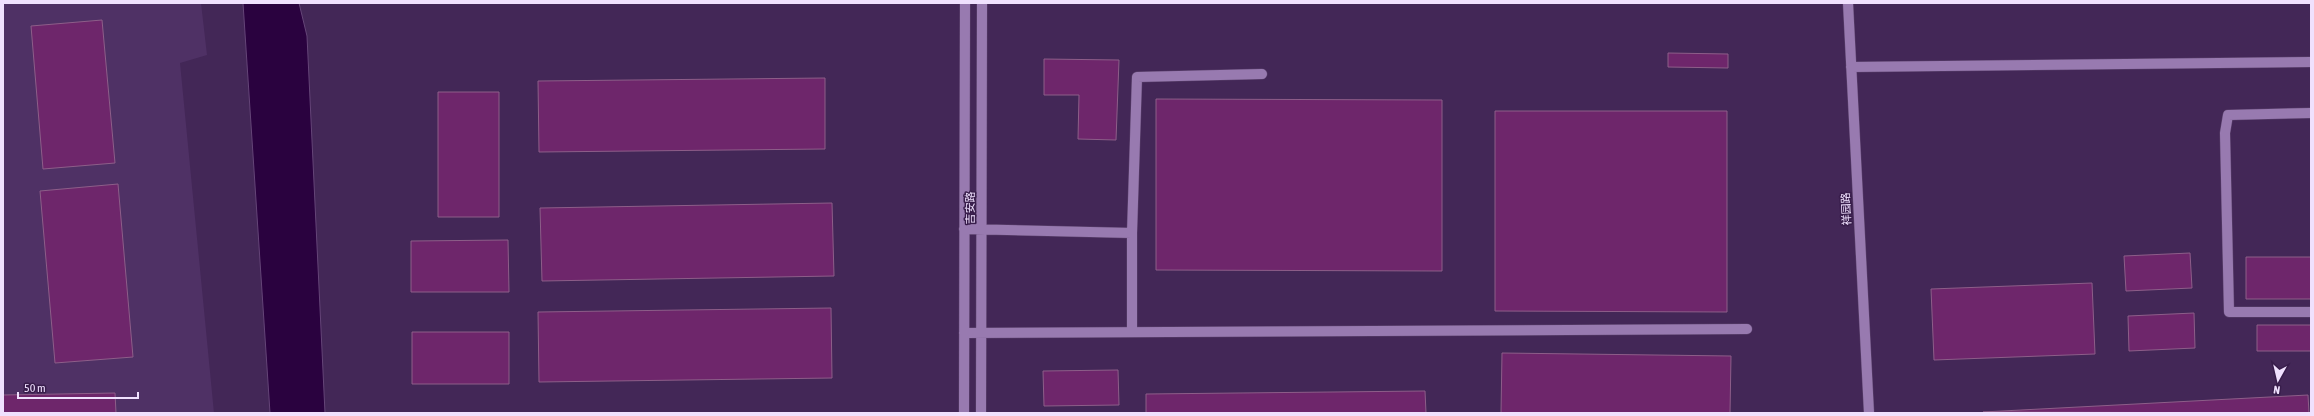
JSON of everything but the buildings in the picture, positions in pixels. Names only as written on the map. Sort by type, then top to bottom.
[{"type":"street","name":"吉安路","points":[[964,413],[965,3]]},
{"type":"street","name":"吉安路","points":[[981,413],[982,3]]},
{"type":"street","name":"祥园路","points":[[1848,3],[1868,413]]},
{"type":"street","points":[[1851,67],[2311,62]]},
{"type":"street","points":[[1132,331],[1132,233],[1137,77],[1262,74]]},
{"type":"street","points":[[2311,113],[2228,115],[2225,134],[2229,312],[2311,312]]},
{"type":"street","points":[[964,229],[1132,233]]},
{"type":"street","points":[[964,333],[1747,329]]},
{"type":"shaded area","points":[[3,3],[201,3],[207,55],[180,63],[214,413],[3,413]]},
{"type":"shaded area","points":[[243,3],[299,3],[307,36],[325,413],[270,413]]}]
